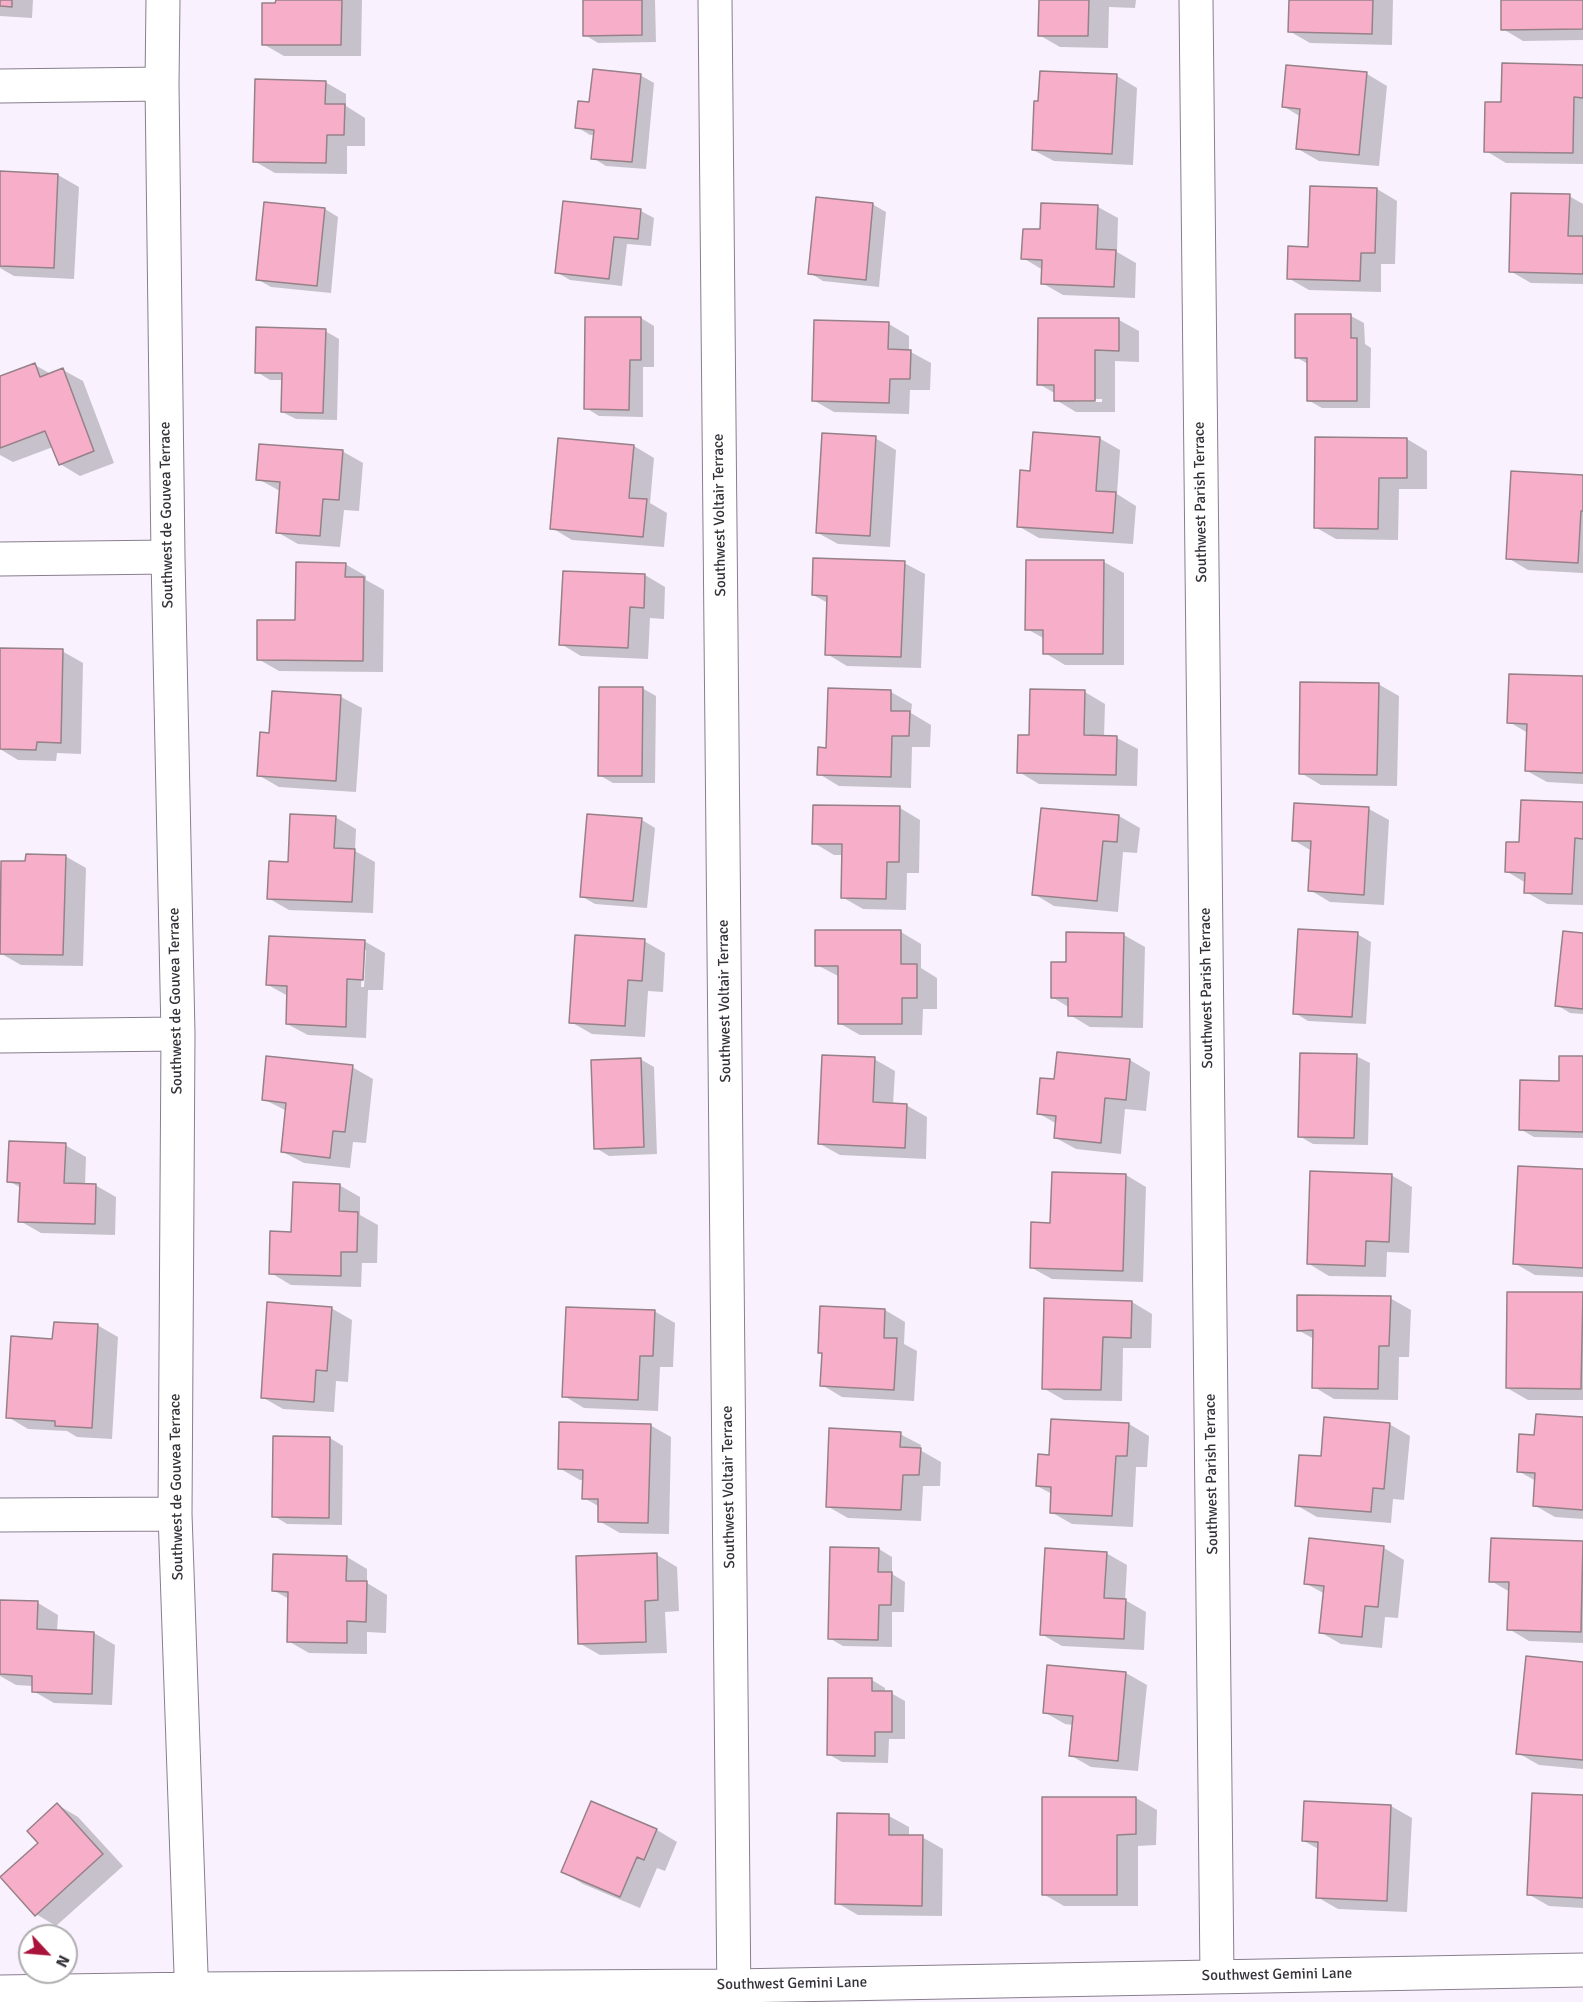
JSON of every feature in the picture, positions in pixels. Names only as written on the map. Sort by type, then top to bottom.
[{"type":"street","name":"Southwest de Gouvea Terrace","points":[[163,0],[168,558],[178,1034],[175,1514],[192,1995]]},
{"type":"street","name":"Southwest Voltair Terrace","points":[[716,0],[734,1994]]},
{"type":"street","name":"Southwest Parish Terrace","points":[[1196,0],[1217,1976]]},
{"type":"street","points":[[0,86],[162,84]]},
{"type":"street","points":[[0,560],[168,558]]},
{"type":"street","points":[[0,1036],[178,1034]]},
{"type":"street","points":[[0,1515],[175,1514]]},
{"type":"street","name":"Southwest Gemini Lane","points":[[0,1992],[192,1995],[734,1994],[1217,1976],[1583,1970]]},
{"type":"building","points":[[0,0],[12,0],[12,7],[0,6]]},
{"type":"building","points":[[276,0],[342,0],[341,45],[262,45],[262,3],[275,3]]},
{"type":"building","points":[[583,0],[642,0],[642,35],[583,36]]},
{"type":"building","points":[[1039,0],[1089,0],[1088,36],[1038,36]]},
{"type":"building","points":[[1289,0],[1373,0],[1372,34],[1288,32]]},
{"type":"building","points":[[1501,0],[1583,0],[1583,29],[1501,30]]},
{"type":"building","points":[[1502,63],[1583,65],[1583,98],[1574,97],[1573,153],[1484,152],[1485,102],[1501,102]]},
{"type":"building","points":[[1286,65],[1367,72],[1359,155],[1296,149],[1300,109],[1282,107]]},
{"type":"building","points":[[593,69],[641,74],[632,162],[591,159],[594,130],[575,128],[578,101],[589,102]]},
{"type":"building","points":[[1040,71],[1117,74],[1112,154],[1032,150],[1034,101],[1038,101]]},
{"type":"building","points":[[255,79],[326,81],[325,104],[345,104],[344,135],[327,135],[326,163],[253,162]]},
{"type":"building","points":[[0,171],[58,174],[54,268],[0,266]]},
{"type":"building","points":[[1310,186],[1377,188],[1375,253],[1361,253],[1360,281],[1287,279],[1288,246],[1308,247]]},
{"type":"building","points":[[1511,193],[1570,194],[1568,236],[1583,236],[1583,274],[1509,272]]},
{"type":"building","points":[[816,197],[873,203],[866,280],[808,274]]},
{"type":"building","points":[[563,201],[641,209],[638,239],[614,237],[609,279],[555,273]]},
{"type":"building","points":[[264,202],[325,208],[317,286],[256,280]]},
{"type":"building","points":[[1041,203],[1098,205],[1096,249],[1116,250],[1114,287],[1041,284],[1042,260],[1021,259],[1023,229],[1040,229]]},
{"type":"building","points":[[1295,314],[1351,314],[1351,338],[1357,338],[1357,401],[1307,401],[1307,358],[1295,358]]},
{"type":"building","points":[[585,317],[641,317],[641,360],[630,360],[629,410],[584,409]]},
{"type":"building","points":[[1038,318],[1119,318],[1119,351],[1095,350],[1095,401],[1054,401],[1054,385],[1037,385]]},
{"type":"building","points":[[814,320],[889,322],[888,349],[911,350],[910,379],[890,379],[889,403],[812,401]]},
{"type":"building","points":[[256,327],[326,329],[323,413],[281,412],[282,373],[255,373]]},
{"type":"building","points":[[35,363],[40,377],[63,368],[94,451],[59,465],[45,431],[0,448],[0,376]]},
{"type":"building","points":[[1033,432],[1100,437],[1096,491],[1116,492],[1113,533],[1017,527],[1020,470],[1030,471]]},
{"type":"building","points":[[822,433],[876,436],[870,536],[816,533]]},
{"type":"building","points":[[1315,437],[1407,438],[1407,478],[1379,478],[1378,529],[1314,528]]},
{"type":"building","points":[[558,438],[634,445],[629,498],[647,499],[643,537],[550,529]]},
{"type":"building","points":[[259,444],[343,450],[339,500],[323,499],[320,536],[276,533],[280,482],[256,480]]},
{"type":"building","points":[[1511,471],[1583,475],[1583,511],[1581,511],[1578,563],[1506,559]]},
{"type":"building","points":[[813,558],[905,561],[901,657],[825,655],[827,596],[812,595]]},
{"type":"building","points":[[1026,560],[1104,560],[1103,654],[1043,654],[1043,630],[1025,630]]},
{"type":"building","points":[[296,562],[346,563],[345,577],[364,577],[363,661],[257,660],[257,620],[295,620]]},
{"type":"building","points":[[563,571],[645,574],[644,608],[630,607],[628,648],[559,645]]},
{"type":"building","points":[[0,648],[63,649],[61,743],[37,742],[36,750],[0,749]]},
{"type":"building","points":[[1509,674],[1583,676],[1583,773],[1525,771],[1527,724],[1507,723]]},
{"type":"building","points":[[1300,682],[1379,683],[1377,775],[1299,774]]},
{"type":"building","points":[[599,687],[643,687],[642,776],[598,776]]},
{"type":"building","points":[[828,688],[891,690],[891,711],[910,711],[909,736],[892,736],[891,777],[817,775],[818,747],[826,748]]},
{"type":"building","points":[[1030,689],[1085,690],[1084,735],[1117,736],[1116,775],[1017,773],[1018,735],[1029,735]]},
{"type":"building","points":[[272,691],[341,695],[336,781],[257,776],[260,732],[269,733]]},
{"type":"building","points":[[1521,800],[1583,802],[1583,839],[1575,838],[1572,894],[1524,893],[1525,873],[1505,872],[1506,842],[1519,842]]},
{"type":"building","points":[[1294,803],[1369,807],[1364,895],[1308,891],[1311,841],[1292,841]]},
{"type":"building","points":[[813,805],[900,806],[899,862],[887,862],[886,899],[841,898],[842,844],[812,844]]},
{"type":"building","points":[[1041,808],[1119,815],[1117,842],[1103,841],[1097,901],[1032,895]]},
{"type":"building","points":[[290,814],[336,816],[334,848],[355,849],[352,902],[267,899],[269,861],[288,862]]},
{"type":"building","points":[[587,814],[642,818],[633,901],[580,897]]},
{"type":"building","points":[[26,854],[66,855],[63,955],[0,954],[1,861],[25,861]]},
{"type":"building","points":[[1298,929],[1358,932],[1352,1017],[1293,1014]]},
{"type":"building","points":[[815,930],[901,930],[901,964],[917,964],[917,998],[902,998],[902,1024],[838,1024],[838,966],[815,966]]},
{"type":"building","points":[[1563,931],[1583,933],[1583,1009],[1555,1006]]},
{"type":"building","points":[[1066,932],[1124,933],[1122,1017],[1068,1016],[1068,998],[1051,998],[1051,962],[1066,962]]},
{"type":"building","points":[[575,935],[645,939],[642,981],[628,980],[625,1026],[569,1023]]},
{"type":"building","points":[[269,936],[365,940],[363,980],[347,979],[346,1027],[286,1024],[287,986],[266,985]]},
{"type":"building","points":[[1057,1052],[1130,1059],[1126,1100],[1105,1098],[1101,1143],[1054,1138],[1056,1116],[1037,1114],[1040,1078],[1054,1079]]},
{"type":"building","points":[[1300,1053],[1357,1054],[1354,1138],[1298,1137]]},
{"type":"building","points":[[822,1055],[875,1057],[873,1102],[907,1104],[905,1148],[818,1144]]},
{"type":"building","points":[[266,1056],[353,1065],[345,1132],[333,1131],[330,1158],[281,1152],[286,1103],[262,1100]]},
{"type":"building","points":[[1559,1056],[1583,1056],[1583,1132],[1519,1130],[1520,1080],[1559,1081]]},
{"type":"building","points":[[641,1058],[644,1147],[594,1149],[591,1060]]},
{"type":"building","points":[[9,1141],[66,1143],[64,1183],[96,1184],[95,1224],[18,1222],[20,1183],[7,1182]]},
{"type":"building","points":[[1518,1166],[1583,1169],[1583,1268],[1513,1264]]},
{"type":"building","points":[[1310,1171],[1392,1174],[1389,1242],[1366,1241],[1365,1266],[1307,1264]]},
{"type":"building","points":[[1052,1172],[1126,1174],[1123,1271],[1030,1268],[1031,1222],[1050,1223]]},
{"type":"building","points":[[293,1182],[340,1184],[339,1211],[358,1212],[357,1252],[341,1252],[341,1276],[269,1274],[270,1231],[291,1232]]},
{"type":"building","points":[[1507,1292],[1583,1292],[1581,1389],[1506,1388]]},
{"type":"building","points":[[1297,1295],[1391,1296],[1389,1346],[1379,1346],[1378,1389],[1312,1388],[1313,1330],[1297,1331]]},
{"type":"building","points":[[1044,1298],[1132,1301],[1131,1338],[1103,1337],[1101,1390],[1042,1389]]},
{"type":"building","points":[[267,1302],[332,1307],[327,1371],[316,1370],[314,1402],[261,1398]]},
{"type":"building","points":[[820,1306],[885,1309],[884,1338],[897,1338],[894,1390],[820,1386],[822,1353],[818,1353]]},
{"type":"building","points":[[566,1307],[655,1310],[653,1356],[640,1356],[638,1400],[562,1397]]},
{"type":"building","points":[[54,1322],[98,1324],[92,1428],[55,1426],[55,1421],[6,1418],[11,1336],[52,1339]]},
{"type":"building","points":[[1536,1414],[1583,1417],[1583,1510],[1533,1506],[1535,1473],[1517,1472],[1519,1434],[1534,1435]]},
{"type":"building","points":[[1324,1417],[1390,1423],[1384,1489],[1373,1488],[1371,1512],[1295,1506],[1299,1455],[1321,1456]]},
{"type":"building","points":[[1051,1419],[1129,1423],[1127,1456],[1116,1456],[1112,1516],[1050,1513],[1051,1487],[1036,1486],[1038,1454],[1049,1455]]},
{"type":"building","points":[[559,1422],[651,1424],[648,1523],[598,1522],[598,1499],[582,1499],[583,1470],[558,1469]]},
{"type":"building","points":[[829,1428],[901,1432],[900,1447],[921,1448],[919,1475],[903,1475],[901,1510],[826,1507]]},
{"type":"building","points":[[273,1436],[330,1437],[329,1518],[272,1517]]},
{"type":"building","points":[[1309,1538],[1384,1546],[1378,1607],[1365,1606],[1362,1637],[1319,1633],[1324,1586],[1304,1584]]},
{"type":"building","points":[[1491,1538],[1583,1541],[1581,1632],[1507,1630],[1509,1582],[1489,1582]]},
{"type":"building","points":[[830,1547],[879,1548],[878,1572],[892,1572],[891,1605],[879,1605],[878,1640],[828,1639]]},
{"type":"building","points":[[1045,1548],[1107,1552],[1104,1598],[1126,1599],[1124,1639],[1040,1635]]},
{"type":"building","points":[[657,1553],[658,1600],[645,1601],[646,1642],[578,1644],[576,1556]]},
{"type":"building","points":[[273,1554],[347,1556],[346,1581],[367,1581],[366,1622],[347,1621],[347,1643],[287,1642],[288,1592],[272,1591]]},
{"type":"building","points":[[0,1600],[38,1601],[37,1629],[94,1632],[92,1694],[32,1692],[32,1676],[0,1674]]},
{"type":"building","points":[[1526,1656],[1583,1662],[1583,1760],[1516,1754]]},
{"type":"building","points":[[1047,1665],[1126,1672],[1118,1761],[1069,1756],[1073,1716],[1043,1713]]},
{"type":"building","points":[[828,1678],[872,1678],[872,1691],[892,1691],[892,1732],[875,1732],[875,1756],[827,1755]]},
{"type":"building","points":[[1532,1793],[1583,1795],[1583,1898],[1527,1895]]},
{"type":"building","points":[[1042,1797],[1136,1797],[1136,1834],[1117,1835],[1117,1895],[1042,1895]]},
{"type":"building","points":[[591,1801],[657,1829],[644,1860],[637,1857],[620,1897],[561,1872]]},
{"type":"building","points":[[1304,1801],[1391,1805],[1387,1901],[1316,1898],[1318,1842],[1302,1841]]},
{"type":"building","points":[[57,1803],[103,1854],[35,1916],[0,1877],[38,1843],[27,1831]]},
{"type":"building","points":[[837,1813],[889,1814],[889,1835],[923,1835],[922,1906],[835,1904]]}]
